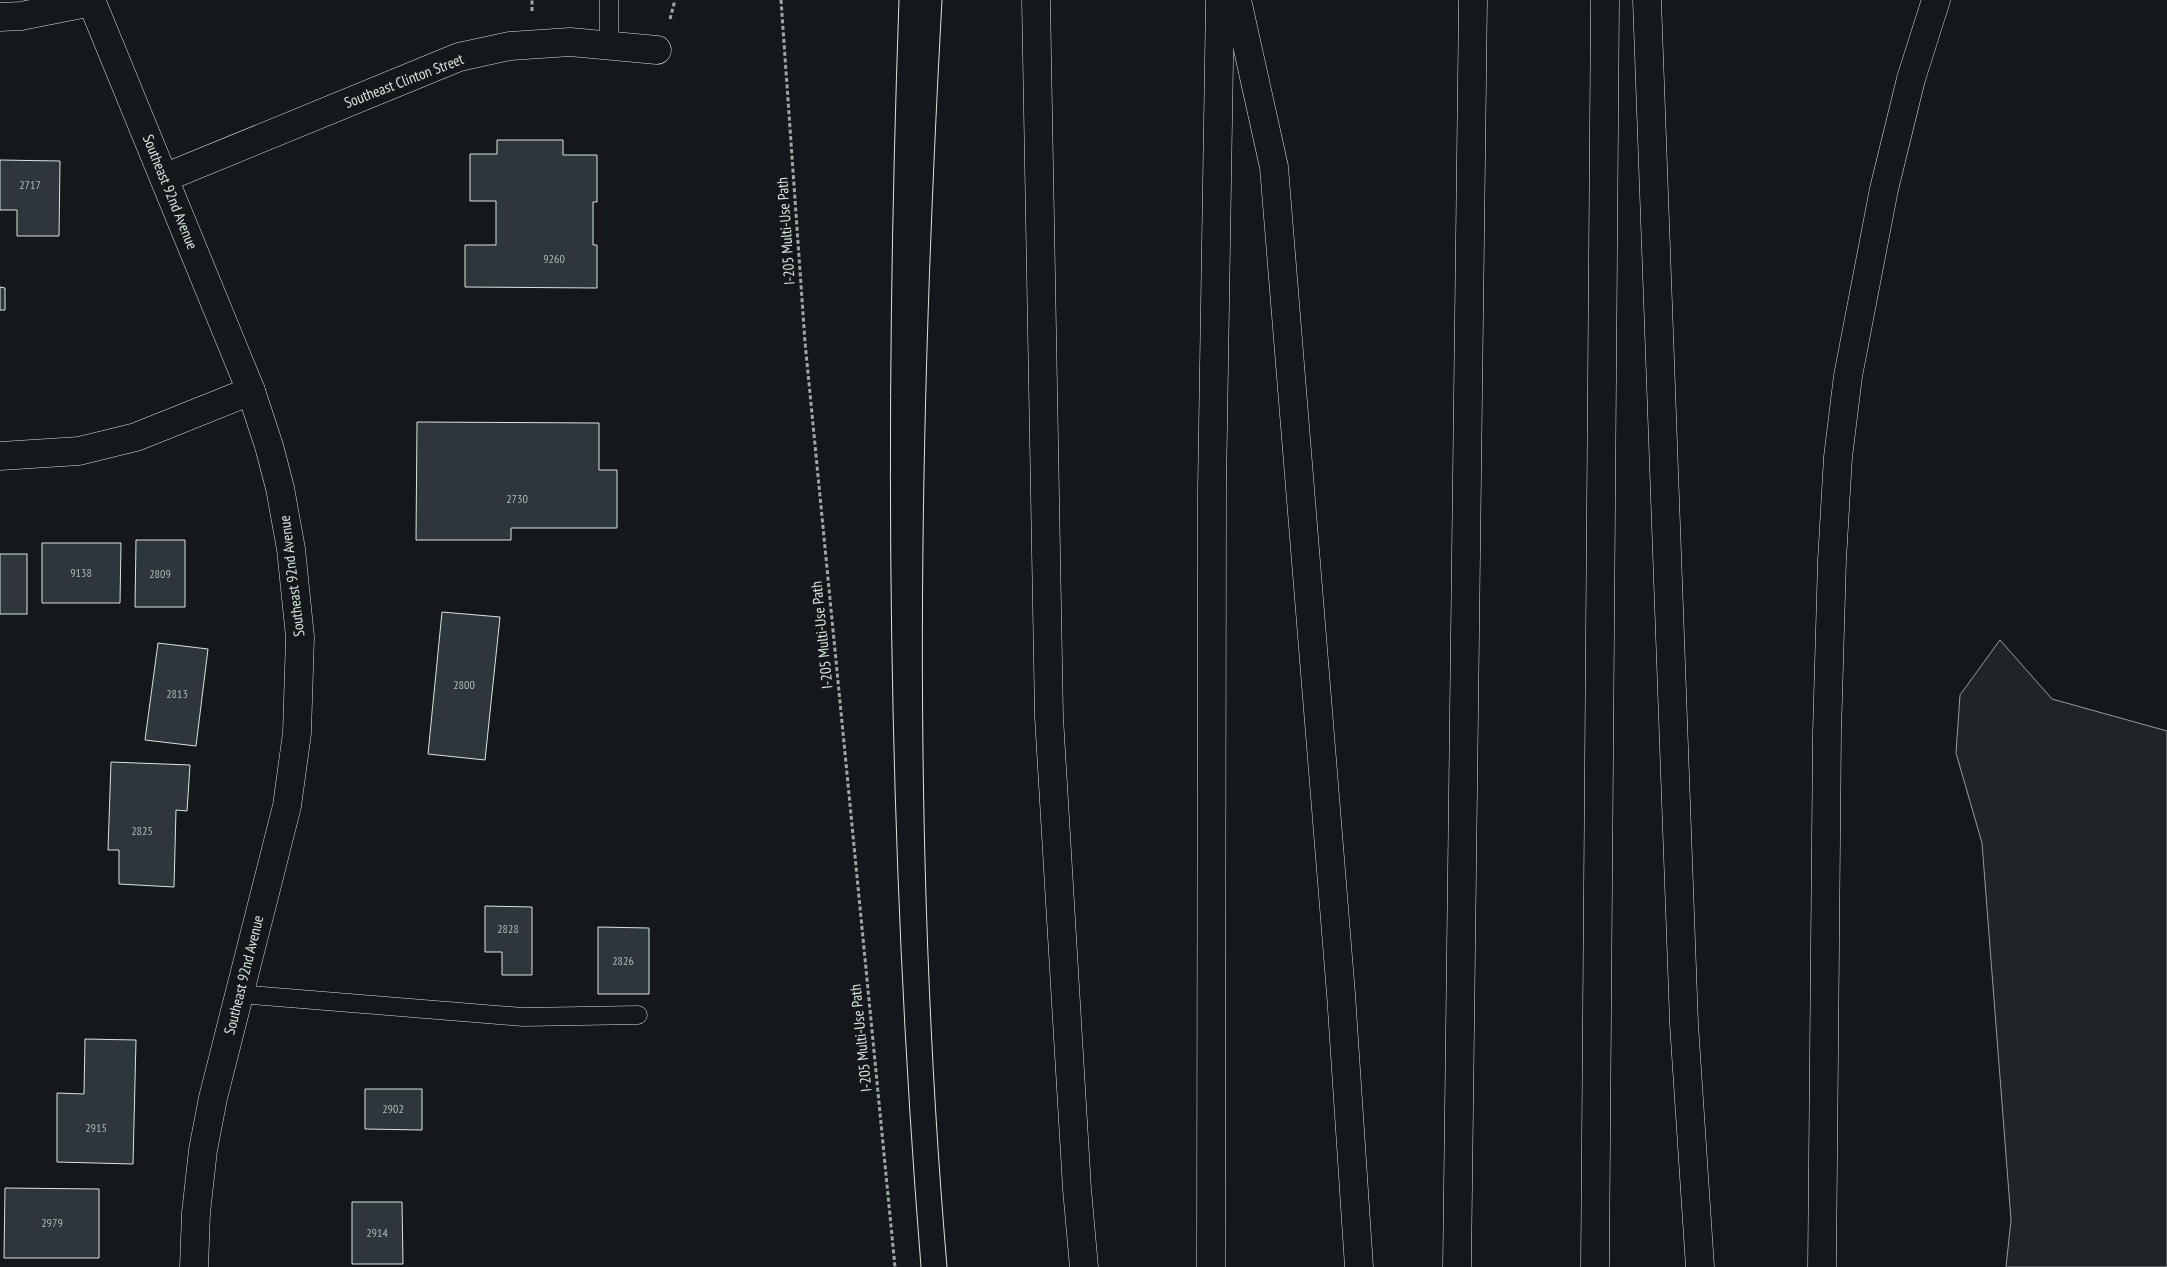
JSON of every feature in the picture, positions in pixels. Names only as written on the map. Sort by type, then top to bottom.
[{"type":"main road","points":[[1036,0],[1049,717],[1084,1267]]},
{"type":"main road","points":[[1211,1267],[1212,468],[1220,0]]},
{"type":"main road","points":[[1237,0],[1274,167],[1340,984],[1359,1267]]},
{"type":"main road","points":[[1457,1267],[1473,0]]},
{"type":"main road","points":[[1594,1267],[1605,0]]},
{"type":"main road","points":[[1647,0],[1684,1024],[1700,1267]]},
{"type":"main road","points":[[1822,1267],[1827,733],[1832,560],[1838,457],[1848,376],[1884,189],[1911,79],[1936,0]]},
{"type":"main road","points":[[0,17],[21,16],[92,1]]},
{"type":"main road","name":"Southeast 92nd Avenue","points":[[92,1],[251,391],[278,480],[291,549],[300,636],[296,733],[287,806],[213,1098],[203,1150],[196,1212],[194,1267]]},
{"type":"main road","name":"Southeast Clinton Street","points":[[164,178],[459,57],[510,46],[570,42],[657,50]]},
{"type":"main road","points":[[0,456],[79,451],[136,437],[251,391]]},
{"type":"lane","points":[[608,0],[609,46]]},
{"type":"lane","points":[[240,994],[523,1017],[638,1015]]},
{"type":"path","name":"I-205 Multi-Use Path","points":[[781,0],[805,342],[895,1267]]},
{"type":"shaded area","points":[[2000,640],[2052,699],[2167,731],[2167,1267],[2006,1267],[2011,1220],[1982,843],[1956,753],[1960,695]]},
{"type":"building","points":[[497,140],[563,140],[563,155],[597,155],[597,202],[593,202],[593,245],[597,245],[597,288],[465,287],[465,245],[496,245],[496,201],[470,201],[470,154],[497,154]]},
{"type":"building","points":[[0,160],[60,161],[59,236],[17,236],[17,210],[0,210]]},
{"type":"building","points":[[0,287],[5,288],[5,310],[0,310]]},
{"type":"building","points":[[417,422],[599,423],[599,470],[617,470],[617,528],[511,528],[511,540],[416,540]]},
{"type":"building","points":[[136,540],[185,540],[185,607],[135,607]]},
{"type":"building","points":[[42,543],[121,543],[120,603],[42,603]]},
{"type":"building","points":[[0,554],[27,554],[27,614],[0,614]]},
{"type":"building","points":[[442,612],[500,617],[485,760],[428,754]]},
{"type":"building","points":[[158,643],[208,649],[196,746],[145,740]]},
{"type":"building","points":[[111,762],[190,765],[187,811],[176,810],[174,887],[119,884],[119,850],[108,850]]},
{"type":"building","points":[[485,906],[532,907],[532,975],[502,975],[502,952],[485,952]]},
{"type":"building","points":[[598,927],[649,928],[649,994],[598,994]]},
{"type":"building","points":[[85,1039],[136,1040],[133,1164],[57,1162],[57,1093],[84,1094]]},
{"type":"building","points":[[365,1089],[422,1089],[422,1130],[365,1129]]},
{"type":"building","points":[[5,1188],[99,1189],[99,1258],[4,1258]]},
{"type":"building","points":[[352,1202],[402,1202],[403,1264],[352,1264]]},
{"type":"tram line","points":[[899,0],[891,317],[892,634],[901,950],[921,1267]]},
{"type":"tram line","points":[[942,0],[928,317],[922,634],[928,950],[936,1109],[947,1267]]}]
